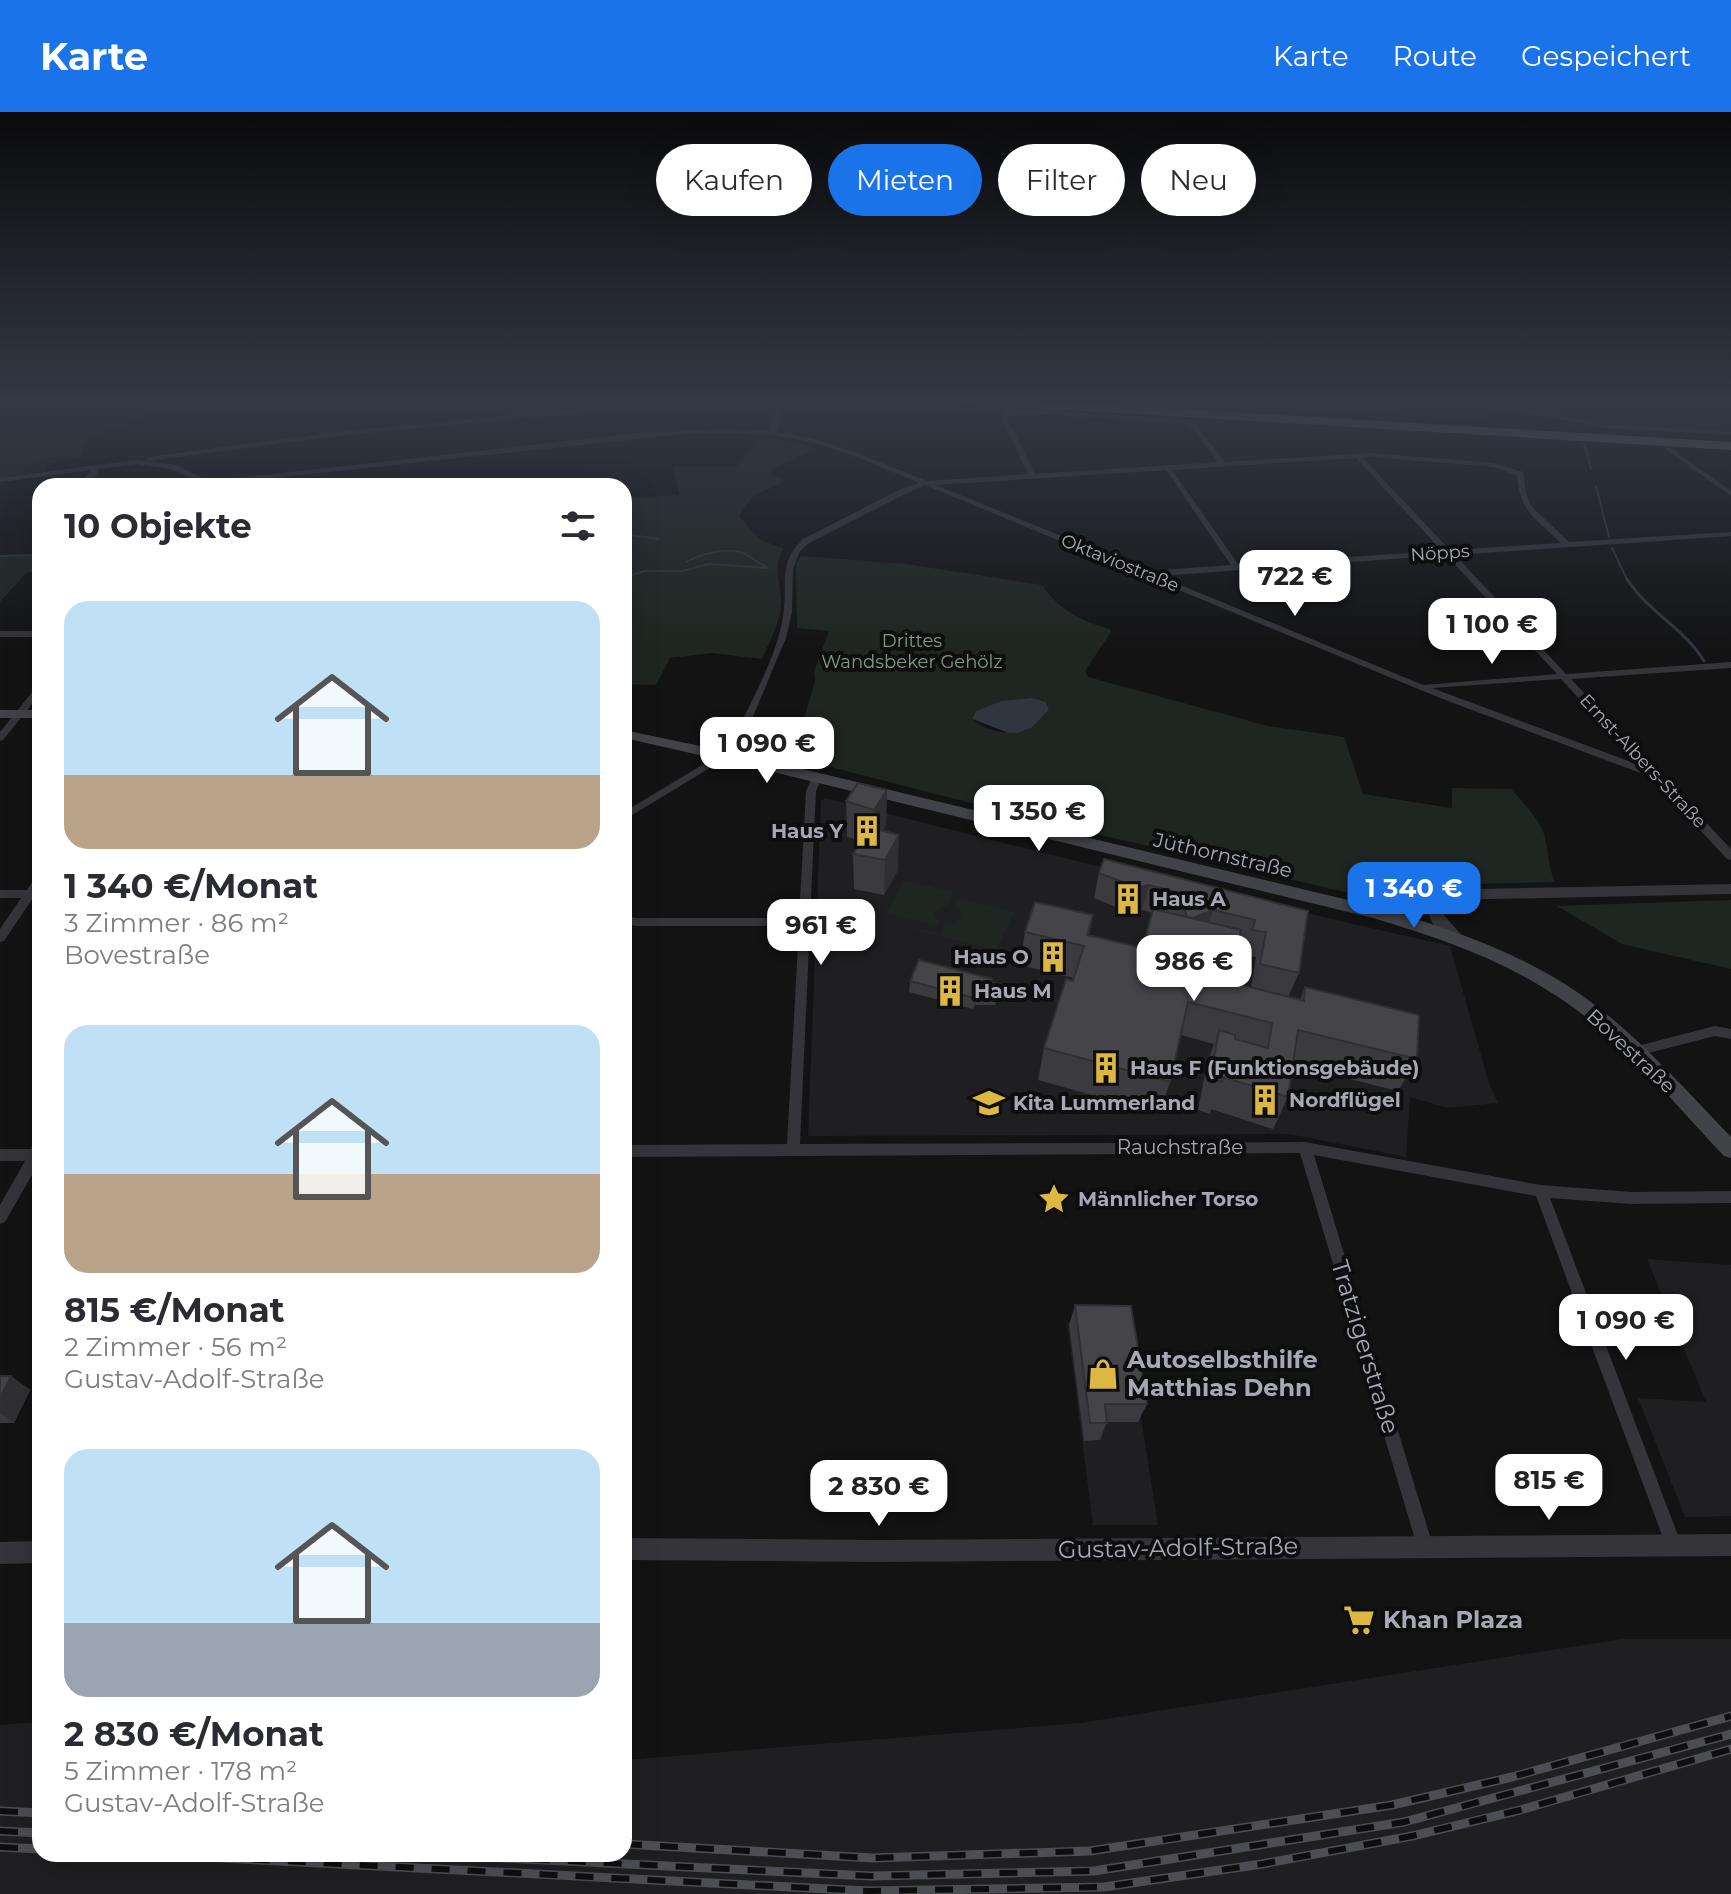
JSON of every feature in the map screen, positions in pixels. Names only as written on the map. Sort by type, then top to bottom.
[{"type":"main road","points":[[0,714],[32,714]]},
{"type":"main road","name":"Jüthornstraße","points":[[632,736],[817,777],[1385,916]]},
{"type":"main road","name":"Bovestraße","points":[[1385,916],[1457,939],[1552,985],[1595,1015],[1637,1051],[1731,1150]]},
{"type":"street","points":[[632,812],[725,755],[738,740],[787,621],[788,562],[794,551],[806,541],[906,490],[938,482]]},
{"type":"street","points":[[1177,482],[1236,567]]},
{"type":"street","name":"Ernst-Albers-Straße","points":[[1383,482],[1731,856]]},
{"type":"street","points":[[1522,482],[1522,493],[1528,507],[1567,545]]},
{"type":"street","points":[[1715,482],[1731,494]]},
{"type":"street","name":"Oktaviostraße","points":[[925,483],[1421,686],[1656,775]]},
{"type":"street","name":"Nöpps","points":[[1151,576],[1162,572],[1731,534]]},
{"type":"street","points":[[0,634],[32,634]]},
{"type":"street","points":[[1421,686],[1731,665]]},
{"type":"street","points":[[0,738],[32,698]]},
{"type":"street","points":[[793,1150],[807,922],[811,791],[817,777]]},
{"type":"street","name":"Jüthornstraße","points":[[1385,916],[1395,904],[1429,895],[1731,889]]},
{"type":"street","points":[[0,894],[32,894]]},
{"type":"street","name":"Jüthornstraße","points":[[1385,916],[1467,895]]},
{"type":"street","points":[[0,938],[32,898]]},
{"type":"street","points":[[1436,902],[1434,911],[1438,920],[1457,939]]},
{"type":"street","points":[[632,921],[807,922]]},
{"type":"street","points":[[1637,1051],[1715,1031],[1731,1034]]},
{"type":"street","name":"Rauchstraße","points":[[632,1151],[1305,1148],[1541,1191],[1631,1198],[1731,1197]]},
{"type":"street","name":"Tratzigerstraße","points":[[1305,1148],[1425,1546]]},
{"type":"street","points":[[0,1155],[32,1152]]},
{"type":"street","points":[[0,1218],[32,1162]]},
{"type":"street","points":[[1541,1191],[1674,1546]]},
{"type":"street","name":"Gustav-Adolf-Straße","points":[[632,1549],[877,1551],[1731,1545]]},
{"type":"street","points":[[0,1553],[32,1552]]},
{"type":"shaded area","points":[[1032,698],[1046,702],[1049,710],[1031,728],[1017,733],[972,719],[976,711],[1001,701]]},
{"type":"shaded area","points":[[825,798],[1208,894],[1219,893],[1450,946],[1489,1083],[1498,1103],[1448,1108],[1410,1097],[1406,1157],[1289,1134],[808,1136],[821,801]]},
{"type":"shaded area","points":[[1647,1259],[1731,1265],[1731,1516],[1685,1517],[1638,1398],[1706,1402]]},
{"type":"shaded area","points":[[1126,1322],[1158,1525],[1093,1525],[1067,1323]]},
{"type":"shaded area","points":[[1622,1639],[1731,1639],[1731,1894],[0,1894],[0,1725],[32,1723],[32,1862],[632,1862],[632,1759],[1080,1723]]},
{"type":"green space","points":[[676,482],[783,482],[753,496],[739,516],[759,539],[784,549],[778,563],[780,612],[762,659],[712,653],[670,658],[656,685],[632,684],[632,498],[680,495]]},
{"type":"green space","points":[[32,555],[32,572],[26,573],[0,602],[0,557]]},
{"type":"green space","name":"Drittes Wandsbeker Gehölz","points":[[801,556],[906,564],[1042,585],[1055,601],[1072,613],[1110,629],[1085,671],[1088,677],[1268,726],[1344,737],[1363,794],[1452,808],[1452,788],[1511,789],[1543,830],[1555,882],[1393,886],[1358,895],[1041,821],[792,757],[815,682],[814,672],[829,631],[797,628],[796,564]],"holes":[[[1032,698],[1046,702],[1049,710],[1041,718],[1013,732],[993,730],[972,719],[976,711],[1001,701]]]},
{"type":"green space","points":[[903,880],[953,892],[947,905],[934,912],[939,922],[937,926],[887,913]]},
{"type":"green space","points":[[958,898],[1014,912],[996,950],[892,924],[942,934],[945,925],[956,923],[961,918],[961,912],[954,906]]},
{"type":"green space","points":[[1731,900],[1731,969],[1622,944],[1557,906]]},
{"type":"building","points":[[858,783],[887,790],[874,810],[846,801]]},
{"type":"building","points":[[876,829],[899,835],[885,860],[853,854],[867,831],[873,833]]},
{"type":"building","points":[[1104,859],[1308,911],[1299,973],[1260,964],[1266,932],[1252,930],[1255,920],[1213,910],[1193,918],[1187,917],[1180,893],[1149,885],[1140,887],[1138,882],[1122,882],[1099,873]]},
{"type":"building","points":[[1035,902],[1093,915],[1087,935],[1143,948],[1153,909],[1241,930],[1231,982],[1304,1001],[1305,987],[1419,1015],[1417,1059],[1298,1030],[1288,1097],[1223,1077],[1222,1082],[1210,1078],[1219,1030],[1235,1035],[1235,1039],[1268,1048],[1272,1023],[1188,1002],[1170,1082],[1044,1048],[1066,979],[1073,981],[1084,946],[1025,932]]},
{"type":"building","points":[[919,960],[992,979],[991,982],[1000,984],[997,994],[976,993],[974,998],[910,981]]},
{"type":"building","name":"Autoselbsthilfe Matthias Dehn","points":[[1075,1305],[1131,1306],[1147,1404],[1105,1404],[1107,1423],[1090,1423]]},
{"type":"building","points":[[0,1376],[11,1376],[0,1398]]},
{"type":"waterway","points":[[1596,486],[1609,537]]},
{"type":"waterway","points":[[632,535],[658,539]]},
{"type":"waterway","points":[[1612,548],[1627,579]]},
{"type":"waterway","points":[[632,575],[644,571],[683,571],[708,564],[768,568],[745,554],[730,551],[707,554],[686,562]]},
{"type":"waterway","points":[[0,556],[32,555]]},
{"type":"waterway","points":[[1627,579],[1645,601],[1687,639],[1704,661]]},
{"type":"railway","points":[[632,1844],[873,1858],[1090,1851],[1392,1805],[1512,1777],[1731,1716]]},
{"type":"railway","points":[[587,1862],[871,1876],[1094,1871],[1404,1822],[1731,1734]]},
{"type":"railway","points":[[301,1862],[868,1891],[1104,1887],[1262,1864],[1412,1836],[1520,1810],[1731,1749]]},
{"type":"railway","points":[[0,1811],[32,1813]]},
{"type":"railway","points":[[0,1831],[32,1833]]},
{"type":"railway","points":[[0,1847],[32,1849]]},
{"type":"place","name":"Haus Y","points":[[867,831]]},
{"type":"place","name":"Haus A","points":[[1128,899]]},
{"type":"place","name":"Haus O","points":[[1053,957]]},
{"type":"place","name":"Haus M","points":[[950,991]]},
{"type":"place","name":"Haus F (Funktionsgebäude)","points":[[1106,1068]]},
{"type":"place","name":"Nordflügel","points":[[1265,1100]]},
{"type":"place","name":"Kita Lummerland","points":[[989,1103]]},
{"type":"place","name":"Männlicher Torso","points":[[1054,1199]]},
{"type":"place","name":"Autoselbsthilfe Matthias Dehn","points":[[1103,1374]]},
{"type":"place","name":"Khan Plaza","points":[[1359,1620]]}]
